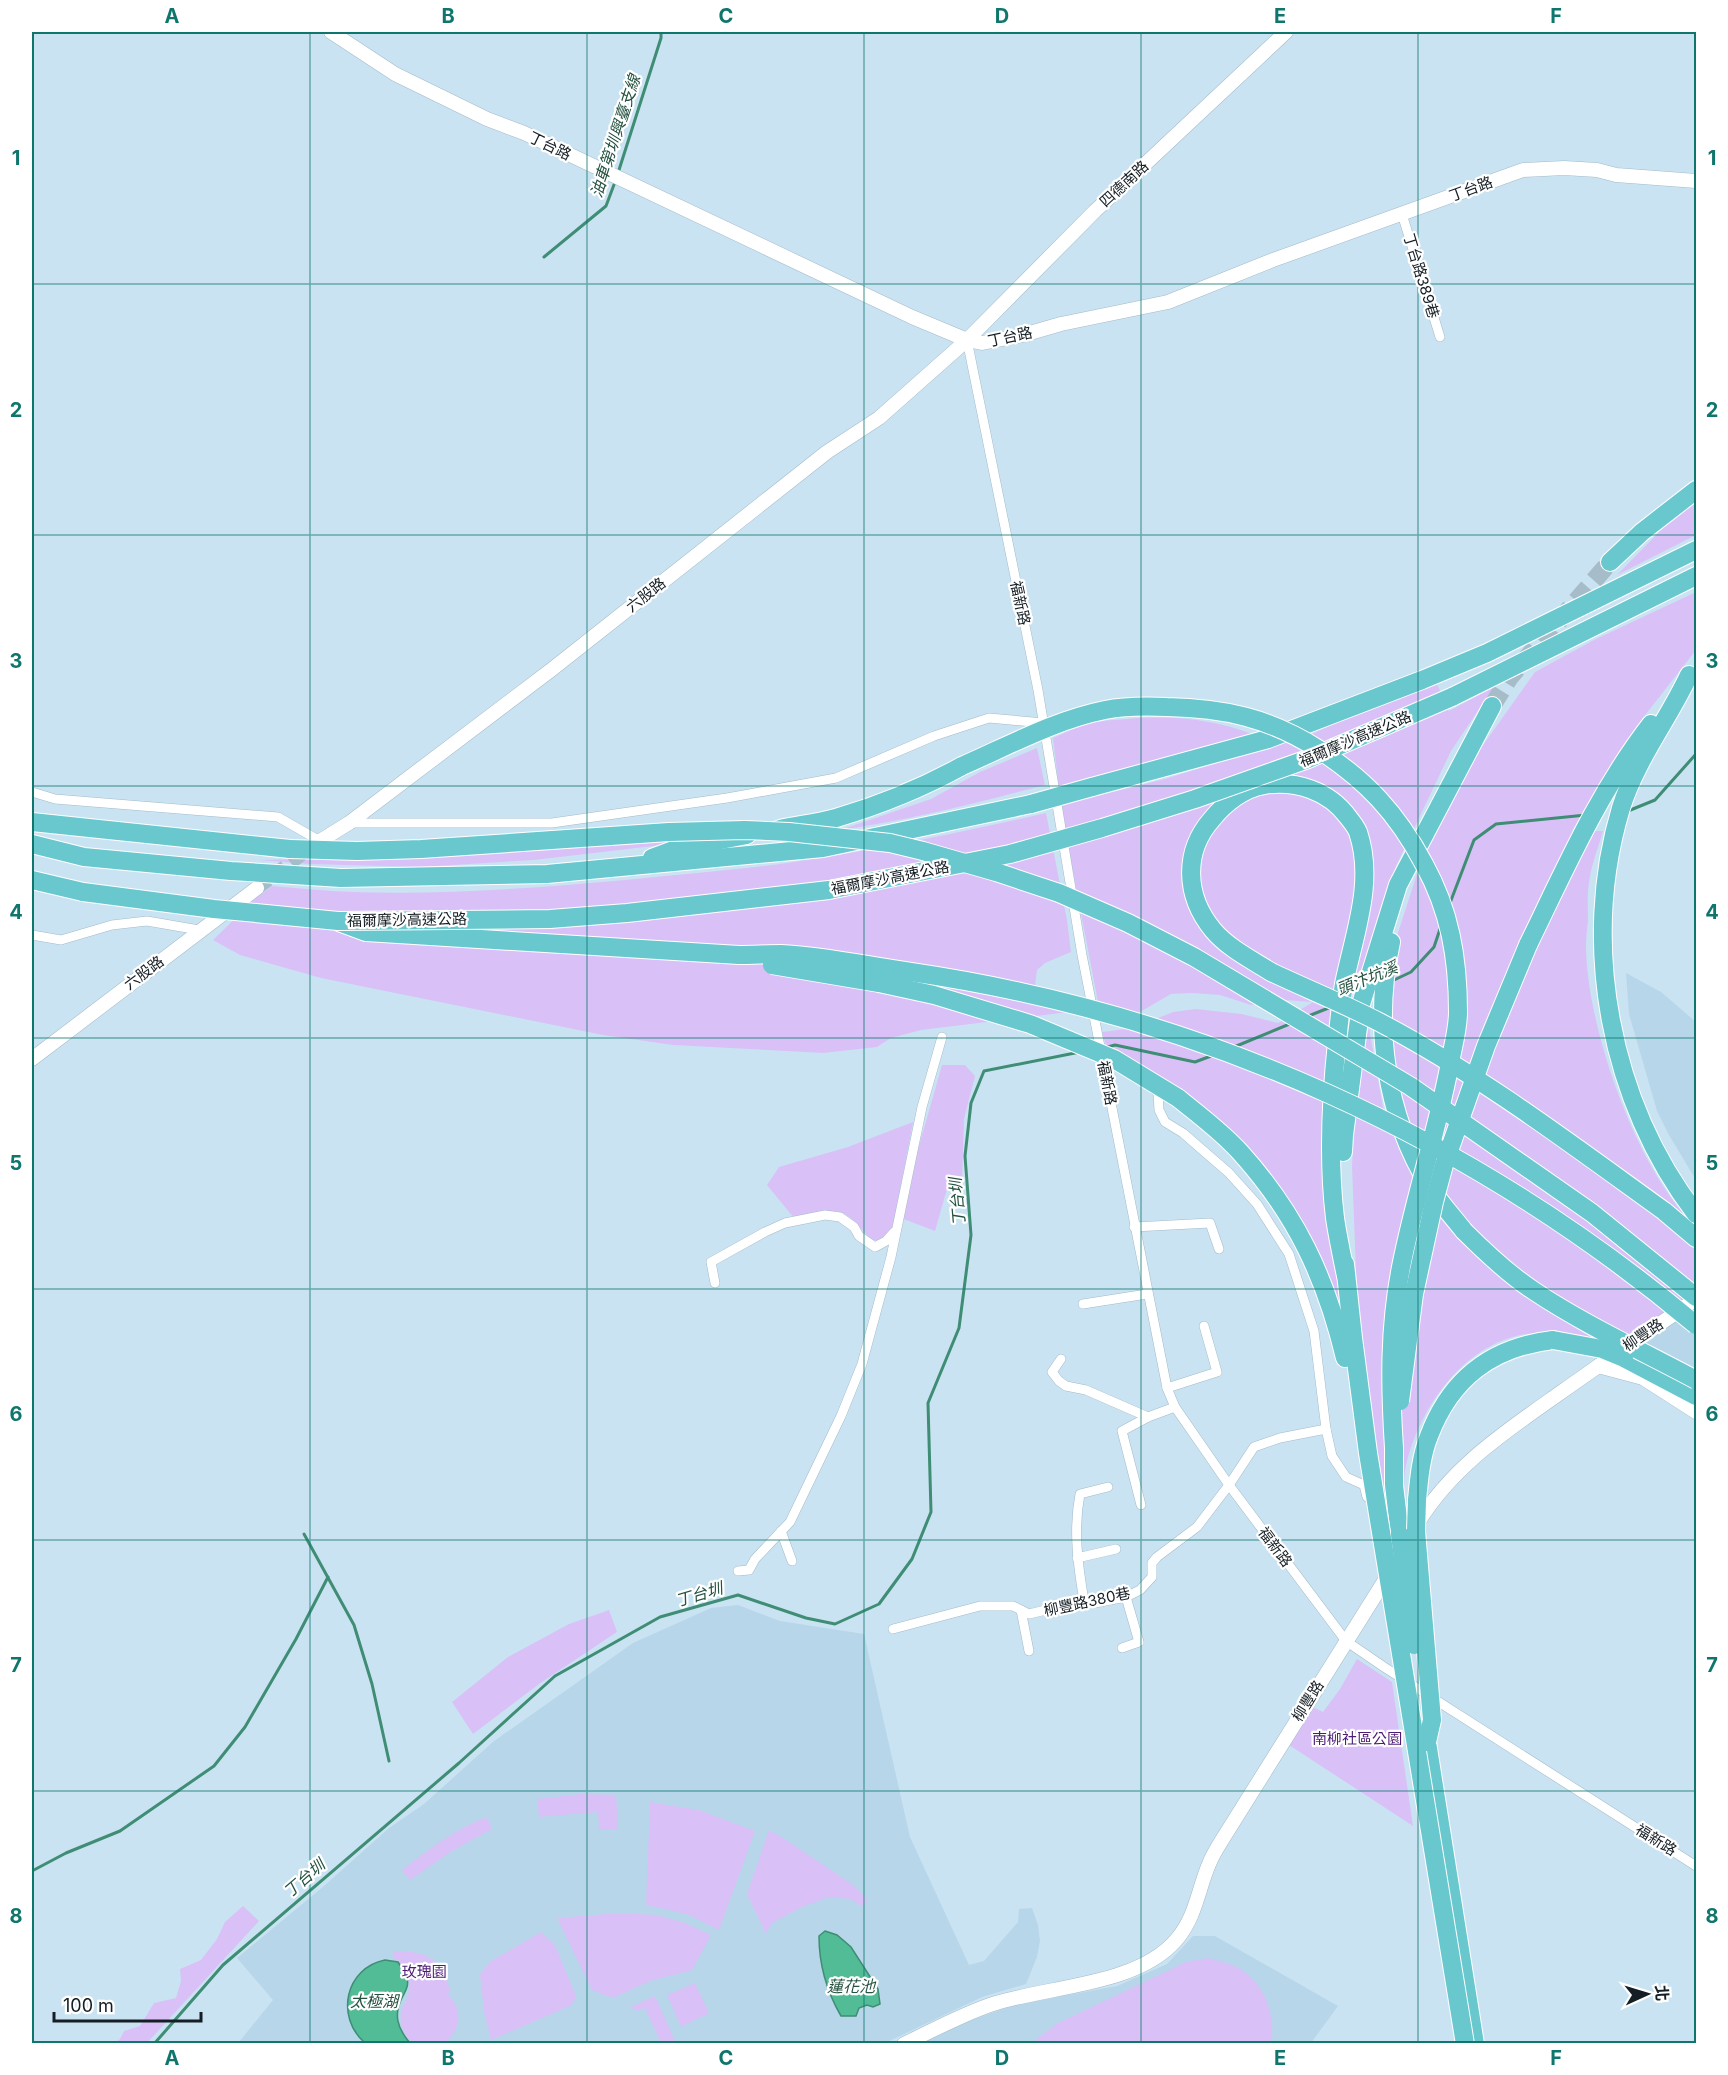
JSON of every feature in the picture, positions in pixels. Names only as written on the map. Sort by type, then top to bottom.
[{"type":"highway","points":[[1610,562],[1642,532],[1696,490]]},
{"type":"highway","name":"福爾摩沙高速公路","points":[[32,844],[84,857],[231,871],[341,878],[547,874],[823,848],[1031,804],[1268,740],[1487,653],[1696,550]]},
{"type":"highway","name":"福爾摩沙高速公路","points":[[32,880],[83,892],[214,909],[338,921],[550,919],[627,913],[829,890],[891,879],[1010,854],[1102,828],[1195,799],[1308,759],[1452,697],[1696,576]]},
{"type":"highway","points":[[1693,670],[1654,737],[1621,808],[1610,858],[1604,910],[1606,991],[1612,1026],[1626,1076],[1644,1124],[1668,1173],[1696,1214]]},
{"type":"highway","points":[[1394,1448],[1414,1294],[1434,1202],[1444,1165],[1486,1046],[1528,945],[1584,830],[1634,746],[1693,670]]},
{"type":"highway","points":[[624,867],[679,849],[834,818],[922,788],[962,766],[1044,731],[1104,710],[1142,706],[1212,709],[1268,723],[1302,739],[1338,762],[1373,790],[1387,806],[1413,843],[1434,882],[1449,921],[1456,964],[1458,1014],[1445,1090],[1401,1266],[1390,1372],[1394,1485],[1400,1535],[1427,1742],[1475,2043]]},
{"type":"highway","points":[[1346,1276],[1342,1185],[1344,1135],[1375,988],[1387,960],[1399,902],[1426,829],[1492,706]]},
{"type":"highway","points":[[1465,2043],[1368,1453],[1346,1276],[1335,1218],[1332,1167],[1334,1095],[1342,1002],[1364,891],[1364,856],[1357,830],[1342,809],[1329,798],[1301,785],[1264,785],[1247,790],[1218,812],[1203,830],[1193,850],[1192,892],[1208,922],[1228,944],[1271,972],[1378,1022],[1496,1092],[1664,1211],[1696,1238]]},
{"type":"highway","points":[[32,822],[290,849],[357,851],[410,849],[669,832],[745,830],[789,832],[890,843],[923,850],[1059,893],[1128,923],[1184,952],[1410,1086],[1592,1213],[1696,1298]]},
{"type":"highway","points":[[338,921],[366,932],[739,955],[781,954],[835,960],[960,979],[1083,1006],[1166,1030],[1304,1082],[1437,1148],[1532,1203],[1586,1239],[1696,1325]]},
{"type":"highway","points":[[739,955],[762,963],[879,982],[1000,1014],[1071,1040],[1114,1059],[1178,1098],[1240,1152],[1272,1192],[1297,1229],[1321,1275],[1337,1324],[1368,1453]]},
{"type":"highway","points":[[1375,988],[1383,1013],[1384,1058],[1389,1086],[1410,1149],[1430,1188],[1464,1231],[1488,1254],[1533,1290],[1563,1309],[1696,1380]]},
{"type":"highway","points":[[1427,1742],[1432,1720],[1416,1531],[1417,1500],[1428,1438],[1446,1403],[1472,1373],[1494,1356],[1514,1347],[1553,1340],[1602,1349],[1696,1396]]},
{"type":"street","name":"丁台路","points":[[331,32],[394,74],[487,119],[524,133],[912,317],[967,340],[982,343],[1168,302],[1273,260],[1523,170],[1564,168],[1597,170],[1616,175],[1696,182]]},
{"type":"street","name":"四德南路","points":[[967,340],[1095,211],[1286,32]]},
{"type":"street","name":"丁台路389巷","points":[[1402,214],[1440,337]]},
{"type":"street","name":"福新路","points":[[967,340],[1044,723],[1082,956],[1147,1294],[1167,1388],[1175,1407],[1229,1485],[1346,1641],[1696,1866]]},
{"type":"street","name":"六股路","points":[[320,841],[349,823],[551,670],[827,452],[879,418],[967,340]]},
{"type":"street","points":[[349,823],[552,824],[727,798],[836,778],[934,736],[988,718],[1044,723]]},
{"type":"street","points":[[32,792],[55,799],[278,817],[320,841]]},
{"type":"street","name":"六股路","points":[[32,1059],[257,888]]},
{"type":"street","points":[[32,935],[61,940],[112,925],[147,921],[200,930]]},
{"type":"street","points":[[738,1571],[749,1570],[755,1559],[790,1522],[841,1416],[862,1364],[883,1287],[922,1107],[942,1037]]},
{"type":"street","points":[[1102,1053],[1146,1081],[1158,1094],[1159,1110],[1165,1122],[1183,1133],[1229,1173],[1257,1204],[1289,1254],[1314,1331],[1326,1429],[1332,1456],[1346,1477],[1365,1485],[1385,1581]]},
{"type":"street","points":[[714,1283],[711,1262],[785,1223],[825,1215],[840,1217],[854,1227],[859,1236],[875,1247],[886,1241],[896,1229]]},
{"type":"street","points":[[1134,1227],[1210,1223],[1219,1249]]},
{"type":"street","points":[[1083,1304],[1147,1294]]},
{"type":"street","name":"柳豐路","points":[[904,2043],[996,2003],[1110,1978],[1151,1961],[1169,1948],[1189,1923],[1197,1905],[1209,1863],[1222,1840],[1385,1581],[1427,1509],[1457,1473],[1489,1443],[1696,1298]]},
{"type":"street","points":[[1167,1388],[1217,1372],[1204,1326]]},
{"type":"street","points":[[1061,1359],[1052,1372],[1066,1386],[1086,1390],[1148,1417]]},
{"type":"street","points":[[1598,1366],[1642,1378],[1696,1412]]},
{"type":"street","points":[[1142,1505],[1122,1431],[1148,1417],[1175,1407]]},
{"type":"street","name":"柳豐路380巷","points":[[893,1629],[980,1606],[1013,1606],[1029,1614],[1084,1601],[1095,1603],[1126,1597],[1140,1590],[1152,1577],[1152,1563],[1157,1557],[1197,1527],[1254,1447],[1280,1438],[1326,1429]]},
{"type":"street","points":[[1084,1601],[1077,1558],[1077,1509],[1080,1494],[1107,1487]]},
{"type":"street","points":[[781,1531],[792,1561]]},
{"type":"street","points":[[1077,1558],[1116,1549]]},
{"type":"street","points":[[1122,1648],[1139,1642],[1126,1597]]},
{"type":"street","points":[[1020,1610],[1029,1651]]},
{"type":"shaded area","points":[[1626,973],[1661,992],[1696,1022],[1696,1180],[1657,1111],[1629,1014]]},
{"type":"shaded area","points":[[1696,1307],[1696,1410],[1614,1365]]},
{"type":"shaded area","points":[[738,1605],[780,1621],[864,1634],[910,1837],[969,1965],[984,1961],[1018,1922],[1019,1909],[1032,1908],[1038,1925],[1040,1941],[1037,1957],[1026,1984],[982,1997],[883,2044],[239,2042],[273,2000],[237,1958],[324,1886],[389,1828],[424,1804],[494,1741],[633,1643],[711,1608]]},
{"type":"shaded area","points":[[1193,1936],[1215,1936],[1338,2006],[1311,2043],[920,2044],[971,2020],[1015,2005],[1117,1986],[1167,1964]]},
{"type":"green space","points":[[1696,500],[1696,535],[1617,575],[1664,527]]},
{"type":"green space","points":[[1696,592],[1696,650],[1624,745],[1572,831],[1603,831],[1588,888],[1586,947],[1595,1017],[1619,1097],[1636,1135],[1654,1171],[1674,1202],[1696,1226],[1696,1291],[1629,1336],[1616,1349],[1573,1337],[1548,1333],[1521,1335],[1496,1343],[1473,1357],[1453,1375],[1436,1397],[1422,1421],[1412,1446],[1404,1478],[1409,1530],[1383,1562],[1368,1483],[1382,1479],[1364,1360],[1356,1272],[1352,1166],[1356,1095],[1369,1028],[1384,1113],[1396,1140],[1439,1208],[1491,1245],[1468,1222],[1447,1195],[1419,1152],[1399,1091],[1390,1034],[1395,942],[1426,846],[1483,745],[1535,672],[1594,640]]},
{"type":"green space","points":[[1437,684],[1449,711],[1494,687],[1451,751],[1396,866],[1361,973],[1340,1110],[1332,1033],[1326,1059],[1323,1120],[1344,1326],[1258,1165],[1108,1052],[1102,1032],[1134,1028],[1173,1012],[1196,1009],[1242,1014],[1278,1023],[1313,1002],[1285,1000],[1251,1005],[1220,995],[1171,994],[1133,1016],[1102,1023],[1062,814],[1053,738],[1096,722],[1145,718],[1177,718],[1208,722],[1255,735],[1088,798],[1165,779],[1314,733]]},
{"type":"green space","points":[[1037,748],[1045,785],[969,805],[840,830],[931,799],[980,772]]},
{"type":"green space","points":[[1046,813],[1071,952],[1045,963],[1037,970],[1033,1002],[1077,1011],[921,1030],[891,1038],[877,1047],[823,1053],[673,1045],[603,1035],[321,978],[240,955],[213,940],[256,898],[272,886],[353,892],[421,893],[625,880],[795,862],[933,837]]},
{"type":"green space","points":[[704,836],[662,845],[534,860],[421,867],[309,864],[259,860],[398,857]]},
{"type":"green space","points":[[942,1065],[965,1065],[975,1076],[964,1119],[962,1185],[947,1189],[935,1231],[901,1218],[909,1181]]},
{"type":"green space","points":[[913,1122],[893,1226],[884,1239],[872,1241],[853,1220],[839,1212],[822,1212],[794,1218],[767,1185],[779,1167],[848,1147]]},
{"type":"green space","points":[[609,1610],[617,1632],[539,1684],[473,1734],[452,1702],[508,1657],[569,1624]]},
{"type":"green space","name":"南柳社區公園","points":[[1357,1659],[1392,1682],[1413,1826],[1289,1745],[1311,1706],[1323,1712],[1340,1689]]},
{"type":"green space","points":[[581,1794],[616,1795],[618,1829],[599,1830],[598,1812],[539,1817],[537,1799]]},
{"type":"green space","points":[[650,1802],[699,1810],[755,1831],[719,1930],[687,1914],[646,1905]]},
{"type":"green space","points":[[487,1817],[492,1829],[452,1851],[410,1880],[402,1870],[432,1847]]},
{"type":"green space","points":[[769,1830],[853,1885],[868,1900],[861,1906],[851,1899],[829,1897],[802,1907],[772,1923],[766,1934],[747,1894]]},
{"type":"green space","points":[[243,1906],[259,1921],[147,2043],[115,2043],[124,2031],[140,2026],[154,2003],[176,1998],[181,1981],[180,1969],[201,1960],[217,1939],[225,1922]]},
{"type":"green space","points":[[619,1913],[657,1915],[685,1923],[711,1935],[692,1970],[650,1981],[613,1998],[592,1990],[557,1918]]},
{"type":"green space","points":[[541,1932],[555,1945],[576,1996],[572,2005],[491,2040],[484,2011],[480,1974],[491,1961]]},
{"type":"green space","name":"玫瑰園","points":[[393,1951],[425,1955],[438,1965],[443,1973],[451,1994],[447,1994],[458,2012],[457,2025],[445,2043],[419,2044],[405,2035],[401,2010],[407,1999],[409,1981],[402,1965],[393,1958]]},
{"type":"green space","points":[[1208,1958],[1236,1967],[1256,1983],[1270,2012],[1271,2043],[1035,2043],[1038,2038],[1058,2023],[1186,1962]]},
{"type":"green space","points":[[695,1983],[709,2013],[681,2027],[667,1995]]},
{"type":"green space","points":[[655,1996],[676,2043],[661,2043],[645,2008],[637,2011],[630,2007]]},
{"type":"water","name":"蓮花池","points":[[825,1931],[837,1935],[851,1947],[878,1989],[880,2004],[859,2008],[856,2016],[841,2016],[828,1988],[822,1967],[819,1936]]},
{"type":"water","name":"太極湖","points":[[385,1960],[398,1962],[408,1981],[397,2015],[399,2026],[410,2043],[365,2043],[350,2020],[348,2007],[353,1983],[371,1965]]},
{"type":"waterway","name":"油車第圳興臺支線","points":[[618,173],[661,32]]},
{"type":"waterway","name":"油車第圳興臺支線","points":[[544,257],[606,206],[615,182]]},
{"type":"waterway","name":"頭汴坑溪","points":[[1628,811],[1655,800],[1696,754]]},
{"type":"waterway","name":"頭汴坑溪","points":[[1450,903],[1474,840],[1496,824],[1586,815]]},
{"type":"waterway","name":"頭汴坑溪","points":[[1392,981],[1411,972],[1434,947],[1441,926]]},
{"type":"waterway","name":"頭汴坑溪","points":[[1306,1017],[1331,1007]]},
{"type":"waterway","name":"頭汴坑溪","points":[[1234,1047],[1292,1023]]},
{"type":"waterway","name":"頭汴坑溪","points":[[1104,1048],[1115,1045],[1195,1062],[1211,1056]]},
{"type":"waterway","name":"丁台圳","points":[[154,2044],[223,1965],[459,1763],[555,1676],[660,1617],[738,1595],[806,1618],[835,1624],[879,1604],[912,1559],[931,1512],[928,1403],[959,1328],[971,1235],[965,1156],[971,1103],[984,1071],[1080,1052]]},
{"type":"waterway","points":[[304,1534],[354,1625],[372,1684],[389,1761]]},
{"type":"waterway","points":[[32,1871],[66,1853],[120,1831],[214,1766],[245,1727],[296,1639],[328,1577]]},
{"type":"tunnel","points":[[1492,706],[1510,677],[1610,562]]},
{"type":"tunnel","points":[[257,888],[310,848]]}]
